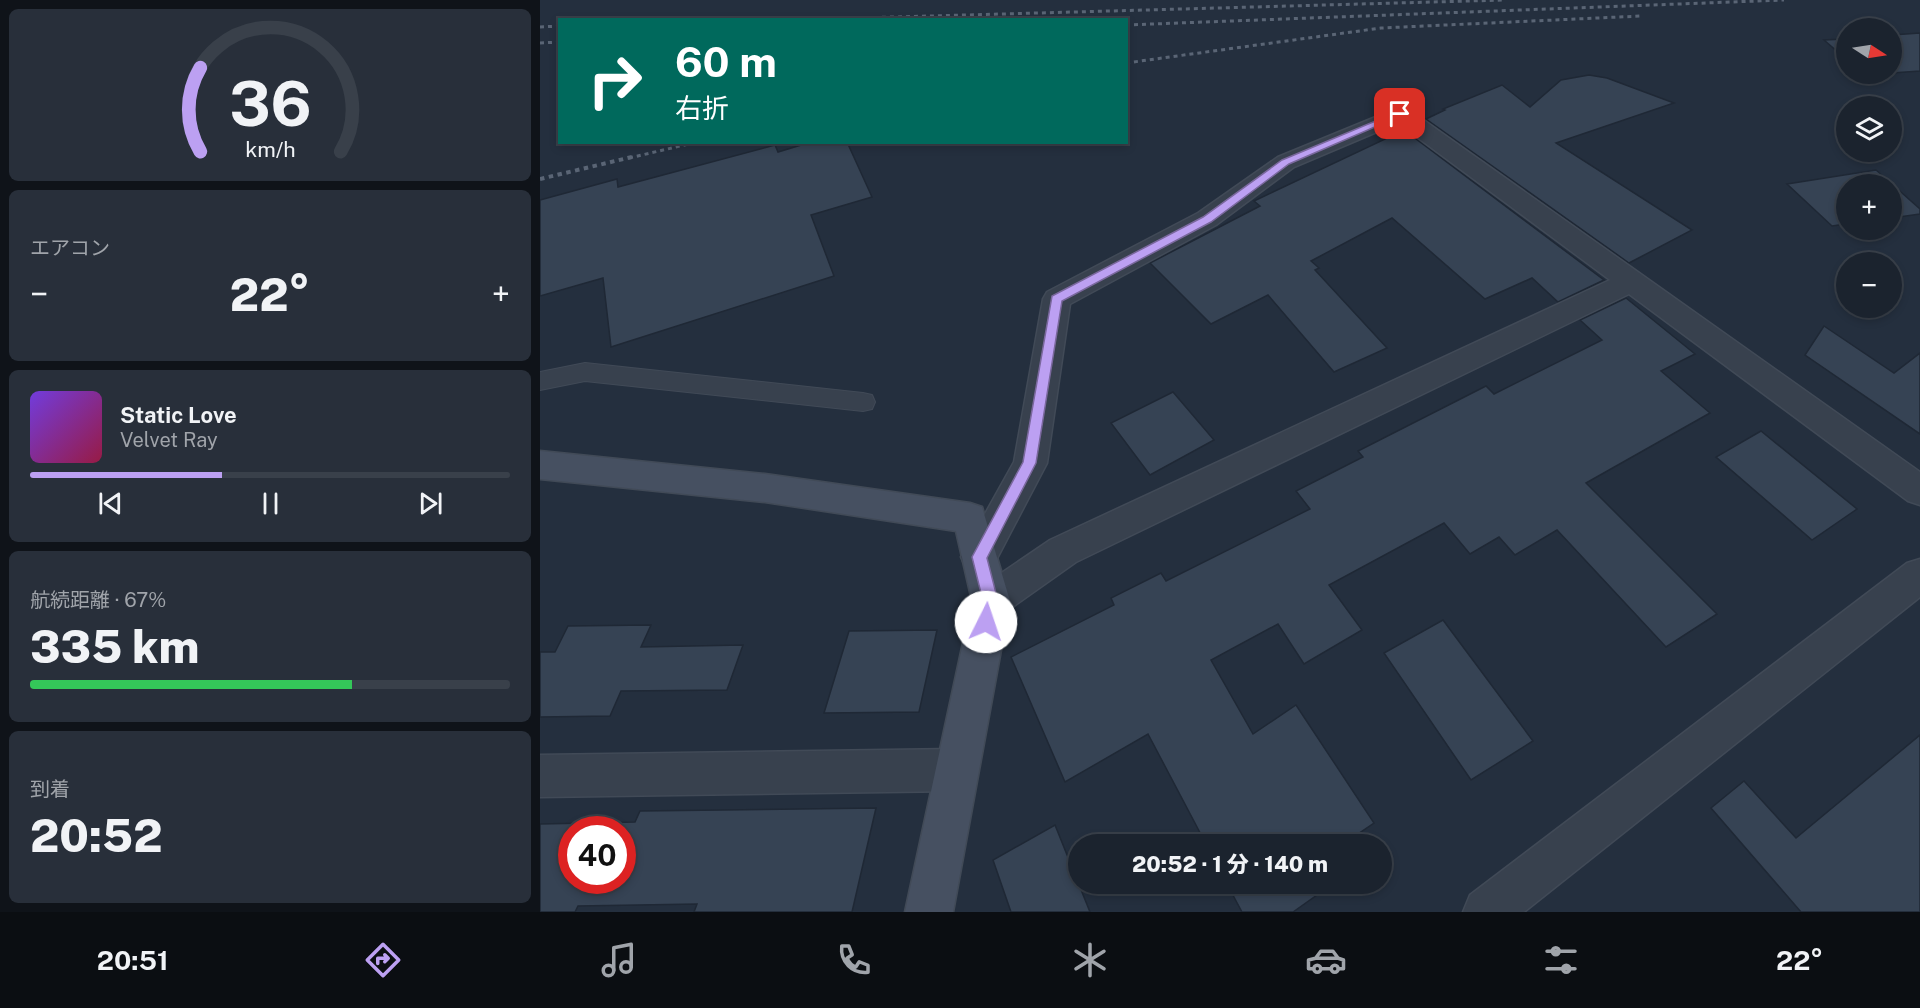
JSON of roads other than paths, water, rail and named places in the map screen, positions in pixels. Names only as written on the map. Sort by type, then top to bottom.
[{"type":"street","points":[[979,557],[1030,463],[1057,299],[1207,219],[1286,162],[1400,114],[1920,492]]},
{"type":"street","points":[[991,601],[1064,551],[1632,281]]},
{"type":"street","points":[[540,465],[765,488],[970,518],[991,601],[929,912]]},
{"type":"street","points":[[1487,912],[1920,574]]},
{"type":"street","points":[[540,776],[957,770]]},
{"type":"lane","points":[[540,381],[585,372],[863,402]]},
{"type":"railway","points":[[858,18],[1505,0]]},
{"type":"railway","points":[[1128,25],[1784,0]]},
{"type":"railway","points":[[1128,63],[1381,28],[1641,16]]},
{"type":"railway","points":[[540,27],[558,26]]},
{"type":"railway","points":[[540,43],[558,42]]},
{"type":"railway","points":[[629,158],[688,144]]},
{"type":"railway","points":[[540,179],[636,156]]}]
